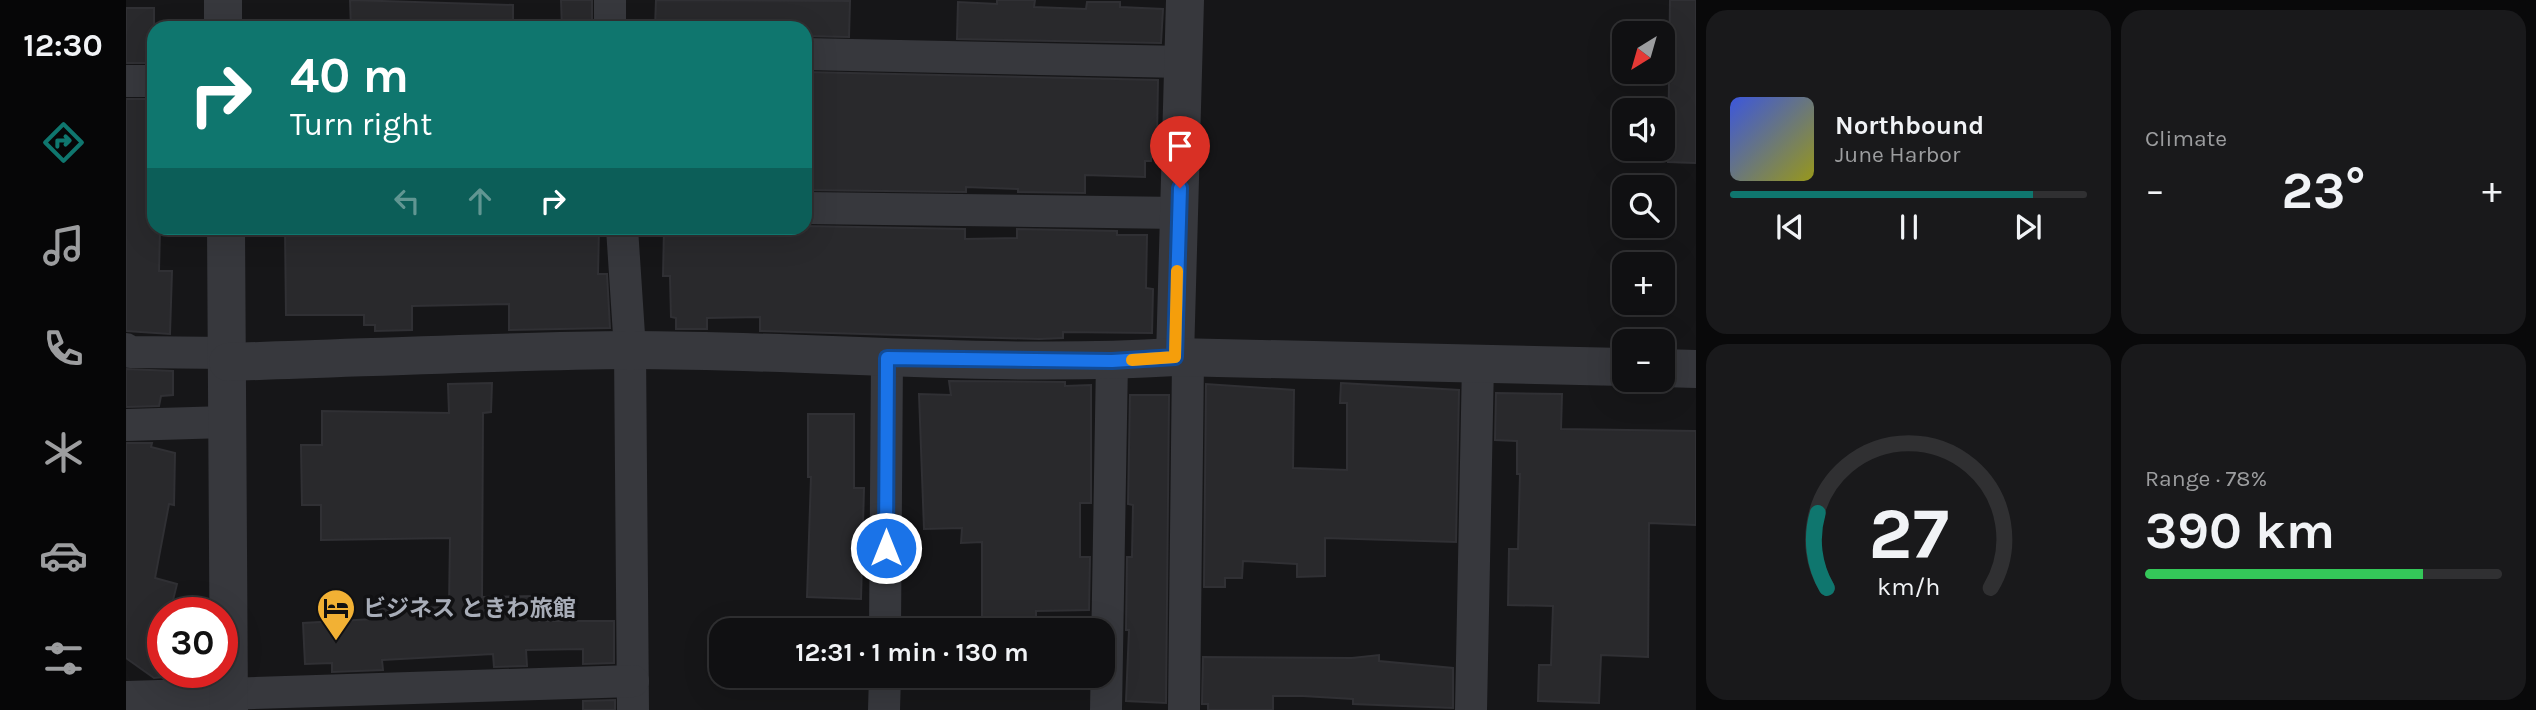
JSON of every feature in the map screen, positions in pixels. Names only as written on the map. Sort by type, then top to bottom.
[{"type":"street","points":[[223,0],[223,21]]},
{"type":"street","points":[[610,0],[610,21]]},
{"type":"street","points":[[1184,710],[1179,213],[1185,0]]},
{"type":"street","points":[[812,54],[1183,62]]},
{"type":"street","points":[[126,81],[147,81]]},
{"type":"street","points":[[812,208],[1179,213]]},
{"type":"street","points":[[226,235],[229,701]]},
{"type":"street","points":[[126,697],[229,701],[633,695],[630,350],[622,235]]},
{"type":"street","points":[[126,349],[130,352],[228,358],[630,350],[887,358],[1112,361],[1181,358],[1612,367]]},
{"type":"street","points":[[885,618],[887,358]]},
{"type":"street","points":[[1106,710],[1112,361]]},
{"type":"street","points":[[1471,710],[1478,363]]},
{"type":"street","points":[[1675,368],[1696,369]]},
{"type":"street","points":[[126,425],[226,422]]},
{"type":"street","points":[[884,710],[885,688]]},
{"type":"building","points":[[350,0],[513,5],[513,21],[351,21]]},
{"type":"building","points":[[561,0],[592,0],[592,21],[562,21]]},
{"type":"building","points":[[656,0],[850,1],[849,37],[812,36],[812,21],[655,21]]},
{"type":"building","points":[[997,0],[1035,0],[1034,7],[1086,9],[1087,2],[1120,2],[1120,7],[1163,9],[1161,43],[957,39],[958,2],[997,4]]},
{"type":"building","points":[[1670,0],[1696,0],[1696,163],[1668,162],[1675,161],[1675,98],[1669,98],[1669,84],[1675,84],[1675,21],[1670,21]]},
{"type":"building","points":[[126,8],[154,8],[154,21],[147,21],[147,63],[126,63]]},
{"type":"building","points":[[812,72],[1158,80],[1157,137],[1152,137],[1151,161],[1145,161],[1145,177],[1085,175],[1085,193],[1018,192],[1018,189],[966,187],[966,192],[812,190]]},
{"type":"building","points":[[126,99],[147,99],[147,235],[160,235],[159,271],[172,271],[170,334],[126,331]]},
{"type":"building","points":[[812,226],[965,229],[965,239],[1017,238],[1017,229],[1117,231],[1117,235],[1147,235],[1146,288],[1153,289],[1152,333],[1063,332],[1063,338],[1039,339],[760,331],[760,317],[707,318],[707,329],[676,329],[676,318],[671,317],[670,276],[663,276],[664,235],[812,235]]},
{"type":"building","points":[[285,235],[599,235],[598,274],[607,274],[610,328],[509,330],[509,304],[412,306],[412,330],[375,331],[375,325],[364,325],[364,315],[286,315]]},
{"type":"building","points":[[126,369],[173,371],[173,395],[161,396],[159,406],[126,407]]},
{"type":"building","points":[[949,381],[1065,382],[1065,386],[1091,385],[1091,503],[1080,503],[1080,557],[1090,557],[1089,610],[1036,611],[1036,618],[982,618],[982,542],[961,543],[962,528],[924,529],[919,394],[951,395]]},
{"type":"building","points":[[492,383],[491,412],[483,413],[482,597],[538,596],[539,621],[614,621],[614,663],[583,664],[583,649],[526,650],[527,666],[494,667],[493,654],[382,660],[383,670],[332,672],[332,663],[305,664],[303,623],[374,619],[374,609],[449,607],[450,538],[321,540],[321,505],[302,505],[301,445],[322,445],[322,411],[449,413],[448,384]]},
{"type":"building","points":[[1341,383],[1459,390],[1456,542],[1325,538],[1325,576],[1297,577],[1297,564],[1243,561],[1242,578],[1225,578],[1225,587],[1204,587],[1206,384],[1294,390],[1293,468],[1347,470],[1347,403],[1340,403]]},
{"type":"building","points":[[1496,393],[1562,394],[1561,429],[1696,431],[1696,525],[1649,523],[1648,657],[1601,655],[1599,703],[1538,701],[1539,665],[1551,665],[1553,606],[1508,605],[1509,549],[1518,549],[1520,474],[1517,474],[1517,441],[1495,440]]},
{"type":"building","points":[[1130,395],[1169,395],[1166,703],[1126,701],[1129,630],[1126,630],[1127,557],[1132,557],[1133,505],[1128,504]]},
{"type":"building","points":[[808,414],[854,414],[854,488],[864,488],[861,599],[807,597],[811,477],[808,477]]},
{"type":"building","points":[[126,443],[152,443],[151,447],[175,453],[174,505],[169,504],[155,578],[177,584],[174,597],[147,597],[147,673],[126,658]]},
{"type":"building","points":[[1379,655],[1379,661],[1453,668],[1453,708],[1353,704],[1353,699],[1303,696],[1273,696],[1273,710],[1208,710],[1208,704],[1202,704],[1203,657],[1352,658]]},
{"type":"building","points":[[615,700],[615,710],[583,710],[583,701]]},
{"type":"slow traffic","points":[[1132,360],[1175,357],[1177,271]]},
{"type":"place","name":"ビジネス ときわ旅館","points":[[336,642]]},
{"type":"route","points":[[886,548],[887,358],[1112,361],[1175,357],[1180,188]]}]
